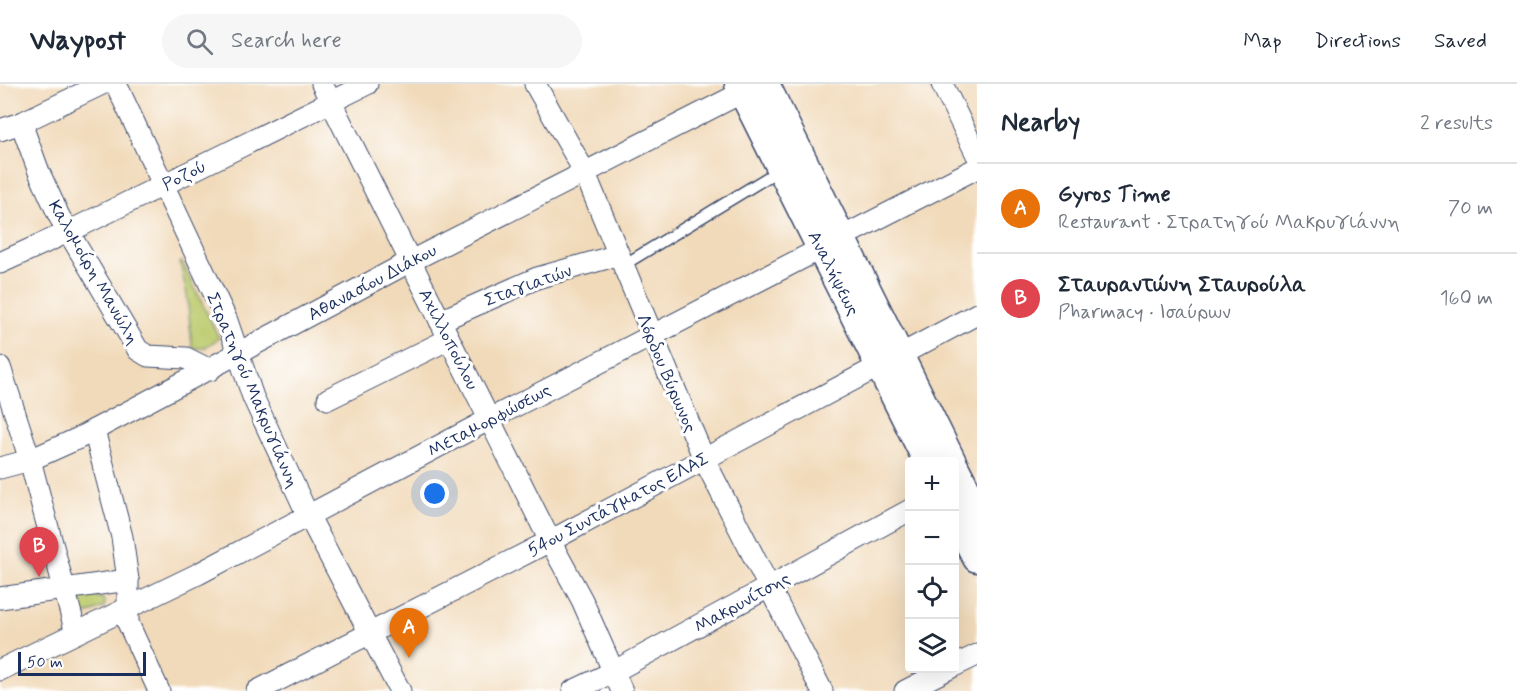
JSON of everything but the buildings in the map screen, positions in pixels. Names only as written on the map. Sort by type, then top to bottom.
[{"type":"main road","name":"Αναλήψεως","points":[[749,87],[782,169],[831,243]]},
{"type":"main road","name":"Αναλήψεως","points":[[749,87],[889,359],[960,474],[977,511]]},
{"type":"main road","name":"Αναλήψεως","points":[[889,359],[926,457]]},
{"type":"main road","points":[[959,524],[977,558]]},
{"type":"street","points":[[0,130],[21,123],[102,84]]},
{"type":"street","name":"Στρατηγού Μακρυγιάννη","points":[[116,84],[226,321],[253,398],[308,516],[400,691]]},
{"type":"street","name":"Ροζού","points":[[0,263],[162,186],[326,93],[367,84]]},
{"type":"street","name":"Λόρδου Βύρωνος","points":[[536,84],[584,171],[704,459],[822,691]]},
{"type":"street","points":[[942,84],[977,155]]},
{"type":"street","name":"Αθανασίου Διάκου","points":[[0,468],[30,460],[94,430],[410,262],[749,87]]},
{"type":"street","name":"Αχιλλοπούλου","points":[[326,93],[550,541],[582,600],[618,681]]},
{"type":"street","name":"Καλομοίρη Μανώλη","points":[[21,123],[49,194],[68,232],[140,352],[148,356],[186,358],[210,370]]},
{"type":"street","name":"Μεταμορφώσεως","points":[[0,670],[308,516],[490,419],[977,168]]},
{"type":"street","name":"Σταγιατών","points":[[328,399],[537,278],[620,261]]},
{"type":"street","name":"54ου Συντάγματος ΕΛΑΣ","points":[[257,691],[550,541],[977,314]]},
{"type":"street","points":[[0,370],[30,460],[76,633]]},
{"type":"street","points":[[94,430],[122,537],[128,580],[129,627],[159,691]]},
{"type":"street","name":"Μακρυνίτσης","points":[[573,691],[618,681],[769,587],[907,511]]},
{"type":"street","points":[[0,598],[65,587],[128,580]]},
{"type":"street","points":[[959,664],[977,655]]},
{"type":"street","points":[[905,691],[942,673]]},
{"type":"lane","name":"Σταγιατών","points":[[620,261],[782,169]]},
{"type":"green space","points":[[182,262],[219,338],[204,348],[193,348],[192,345],[187,294],[180,263]]},
{"type":"green space","points":[[89,593],[103,599],[105,603],[104,607],[84,616],[81,615],[78,595]]},
{"type":"place","name":"Σταυραντώνη Σταυρούλα","points":[[39,577]]},
{"type":"place","name":"Gyros Time","points":[[409,658]]}]
